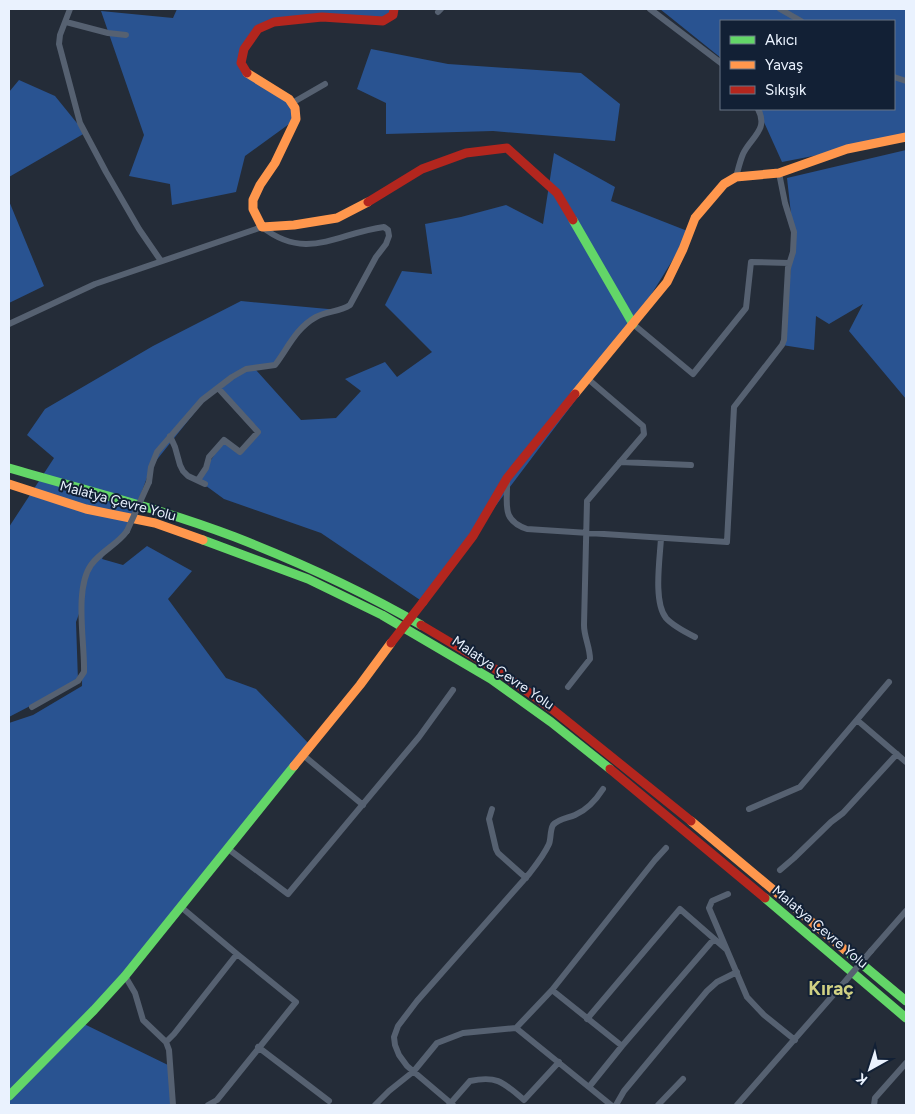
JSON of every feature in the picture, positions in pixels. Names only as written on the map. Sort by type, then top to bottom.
[{"type":"main road","points":[[394,9],[393,14],[382,21],[322,17],[274,22],[258,29],[244,49],[241,63],[245,72],[289,99],[295,108],[296,118],[276,163],[260,185],[253,200],[253,209],[262,227],[336,218],[383,194],[422,169],[466,152],[507,148],[557,193],[633,324]]},
{"type":"main road","points":[[9,1096],[97,1008],[126,976],[360,686],[473,536],[507,478],[667,282],[695,218],[719,190],[736,177],[779,173],[847,149],[906,137]]},
{"type":"main road","name":"Malatya Çevre Yolu","points":[[9,468],[154,510],[234,536],[314,570],[388,606],[452,643],[500,672],[552,709],[659,795],[906,1001]]},
{"type":"main road","name":"Malatya Çevre Yolu","points":[[9,484],[86,509],[155,523],[300,575],[382,615],[492,678],[551,722],[653,804],[906,1018]]},
{"type":"street","points":[[70,9],[60,35],[60,50],[80,123],[120,197],[161,261]]},
{"type":"street","points":[[650,9],[720,62]]},
{"type":"street","points":[[780,9],[799,20]]},
{"type":"street","points":[[66,22],[108,33],[126,35]]},
{"type":"street","points":[[292,103],[325,84]]},
{"type":"street","points":[[736,177],[743,153],[761,128],[762,117],[758,110]]},
{"type":"street","points":[[507,478],[507,514],[512,523],[527,529],[727,542],[734,407],[782,345],[785,333],[789,263],[794,252],[794,232],[785,203],[779,173]]},
{"type":"street","points":[[9,324],[95,284],[262,227],[271,234],[303,244],[319,244],[372,228],[384,227],[388,230],[389,236],[350,305],[346,308],[325,313],[303,326],[275,365],[246,369],[232,377],[202,400],[157,452],[151,467],[149,482],[128,531],[97,558],[89,567],[84,578],[82,594],[84,672],[78,681],[32,707]]},
{"type":"street","points":[[633,324],[693,374],[746,308],[751,262],[789,263]]},
{"type":"street","points":[[568,687],[590,659],[584,637],[587,501],[644,434],[643,426],[588,379]]},
{"type":"street","points":[[198,480],[206,468],[209,457],[224,440],[240,452],[258,432],[218,388]]},
{"type":"street","points":[[170,436],[176,446],[183,471],[188,476],[205,484]]},
{"type":"street","points":[[620,462],[691,465]]},
{"type":"street","points":[[660,538],[659,597],[661,607],[667,618],[684,631],[695,636]]},
{"type":"street","points":[[749,809],[800,787],[889,682]]},
{"type":"street","points":[[228,848],[288,894],[429,725],[453,690]]},
{"type":"street","points":[[856,720],[906,762]]},
{"type":"street","points":[[780,870],[830,822],[843,813],[897,754]]},
{"type":"street","points":[[303,755],[363,805]]},
{"type":"street","points":[[559,1062],[524,1100],[502,1082],[492,1079],[470,1081],[451,1105],[414,1072],[399,1055],[394,1037],[398,1026],[417,1001],[526,878],[545,852],[551,838],[553,826],[560,820],[575,815],[587,808],[603,789]]},
{"type":"street","points":[[492,809],[488,820],[496,849],[526,878]]},
{"type":"street","points":[[375,1105],[388,1091],[414,1072],[432,1048],[446,1038],[463,1033],[516,1028],[552,990],[654,860],[666,848]]},
{"type":"street","points":[[728,894],[712,901],[709,908],[737,972],[752,1003],[795,1040]]},
{"type":"street","points":[[181,906],[237,954],[299,1002],[258,1047],[217,1100],[208,1105]]},
{"type":"street","points":[[587,1019],[680,909],[727,950]]},
{"type":"street","points":[[737,1105],[906,911]]},
{"type":"street","points":[[589,1087],[714,939]]},
{"type":"street","points":[[166,1042],[237,954]]},
{"type":"street","points":[[616,1105],[624,1091],[707,991],[717,982],[737,972]]},
{"type":"street","points":[[126,976],[135,993],[143,1020],[166,1042],[173,1105]]},
{"type":"street","points":[[552,990],[622,1046]]},
{"type":"street","points":[[516,1028],[611,1105]]},
{"type":"street","points":[[258,1047],[329,1101]]},
{"type":"street","points":[[874,1105],[875,1098],[906,1063]]},
{"type":"street","points":[[658,1105],[683,1079]]},
{"type":"shaded area","points":[[177,9],[393,9],[387,18],[285,21],[258,29],[241,63],[292,103],[296,119],[245,156],[236,192],[172,205],[170,184],[129,176],[144,135],[101,11],[173,18]]},
{"type":"shaded area","points":[[660,9],[906,9],[906,138],[782,162],[758,110],[895,110],[895,20],[720,20],[720,57]]},
{"type":"shaded area","points":[[371,49],[448,64],[581,73],[620,104],[615,141],[493,131],[386,134],[386,103],[357,89]]},
{"type":"shaded area","points":[[19,80],[55,96],[85,133],[9,177],[9,92]]},
{"type":"shaded area","points":[[906,150],[906,399],[849,331],[863,304],[829,324],[816,316],[814,350],[782,345],[794,241],[787,178]]},
{"type":"shaded area","points":[[554,153],[615,187],[611,201],[690,232],[633,324],[423,602],[321,533],[224,499],[198,480],[224,440],[240,452],[258,432],[219,390],[207,397],[151,467],[127,531],[106,549],[102,559],[123,565],[147,546],[192,571],[168,599],[226,678],[256,689],[311,746],[107,996],[9,1096],[9,723],[33,715],[82,686],[83,603],[76,622],[78,681],[9,717],[9,527],[54,458],[27,435],[45,409],[153,346],[241,301],[339,310],[325,313],[303,327],[275,365],[256,370],[301,420],[336,418],[361,391],[345,379],[385,362],[397,377],[432,352],[385,305],[402,271],[432,274],[425,224],[506,205],[543,224]]},
{"type":"shaded area","points":[[9,201],[44,286],[9,303]]},
{"type":"shaded area","points":[[82,1023],[170,1066],[173,1105],[9,1105],[9,1097]]},
{"type":"traffic: fast","points":[[573,220],[633,324]]},
{"type":"traffic: fast","points":[[9,468],[151,509],[235,537],[330,578],[376,600],[421,625]]},
{"type":"traffic: fast","points":[[203,540],[308,579],[382,615],[491,679],[551,722],[610,769]]},
{"type":"traffic: fast","points":[[9,1096],[125,976],[294,766]]},
{"type":"traffic: fast","points":[[765,898],[906,1018]]},
{"type":"traffic: fast","points":[[845,950],[906,1001]]},
{"type":"traffic: slow","points":[[247,73],[289,99],[295,108],[296,119],[275,163],[260,185],[253,200],[253,209],[262,227],[294,225],[337,218],[368,202]]},
{"type":"traffic: slow","points":[[575,394],[667,282],[695,218],[724,184],[736,177],[779,173],[847,149],[906,137]]},
{"type":"traffic: slow","points":[[9,484],[86,509],[155,523],[203,540]]},
{"type":"traffic: slow","points":[[294,766],[360,685],[391,643]]},
{"type":"traffic: slow","points":[[691,821],[845,950]]},
{"type":"traffic: jam","points":[[247,73],[241,63],[244,49],[258,29],[274,22],[322,17],[383,21],[393,15],[394,9]]},
{"type":"traffic: jam","points":[[368,202],[422,169],[466,153],[507,148],[557,193],[573,220]]},
{"type":"traffic: jam","points":[[423,602],[473,536],[507,478],[575,394]]},
{"type":"traffic: jam","points":[[391,643],[423,602]]},
{"type":"traffic: jam","points":[[421,625],[500,672],[552,709],[691,821]]},
{"type":"traffic: jam","points":[[610,769],[765,898]]},
{"type":"district","name":"Kıraç","points":[[831,988]]}]
